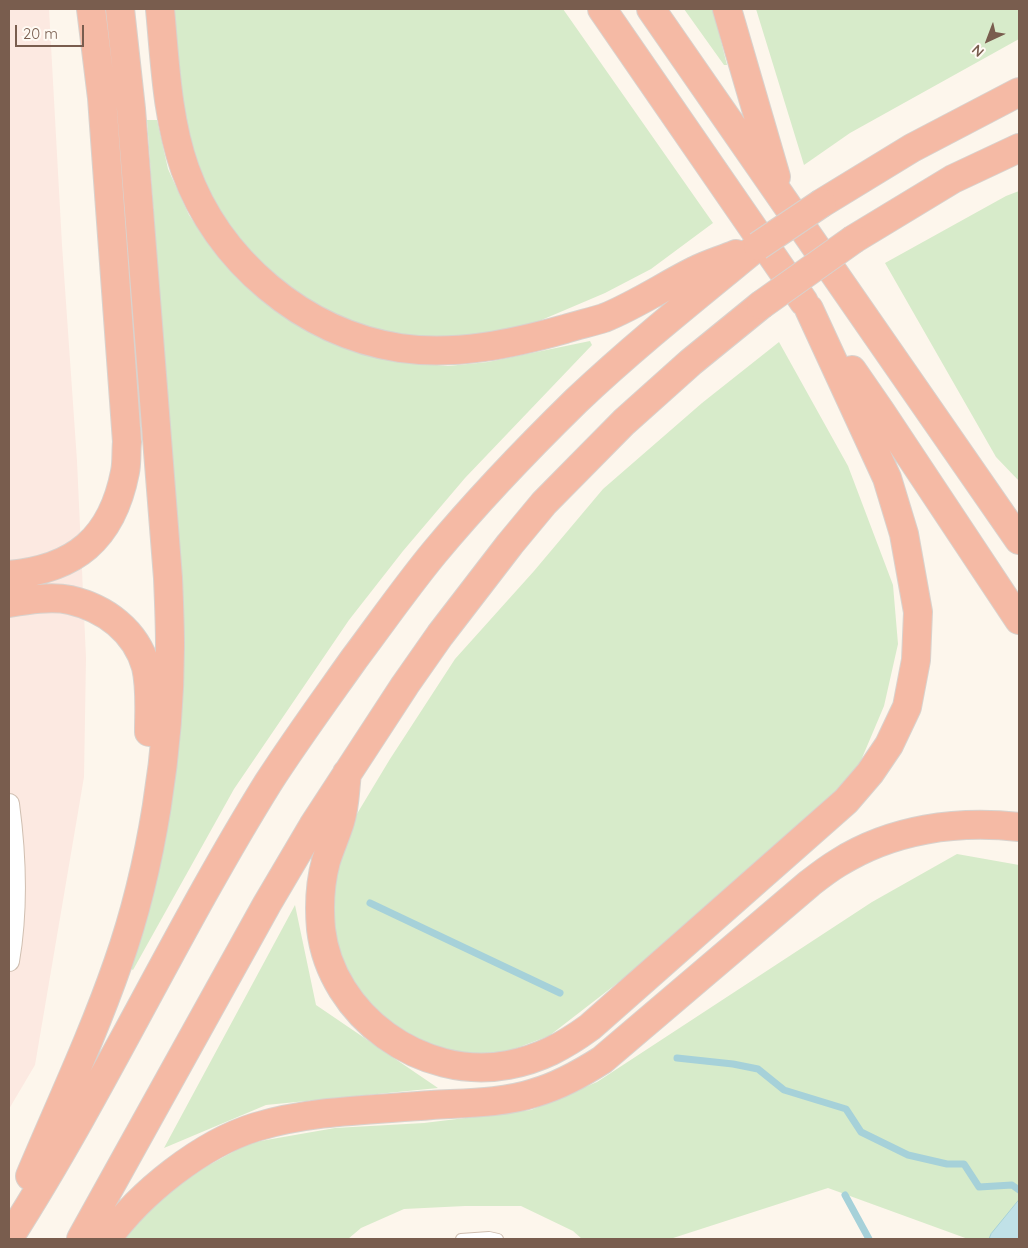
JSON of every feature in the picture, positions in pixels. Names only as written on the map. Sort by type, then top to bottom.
[{"type":"highway","points":[[9,575],[53,567],[69,560],[84,550],[103,529],[118,501],[126,470],[126,442],[102,98],[92,9]]},
{"type":"highway","points":[[9,1226],[71,1082],[118,962],[135,906],[161,775],[170,646],[168,578],[140,208],[120,9]]},
{"type":"highway","points":[[160,9],[175,134],[196,197],[209,221],[245,266],[287,302],[341,331],[369,341],[401,348],[441,350],[530,339],[603,318],[646,298],[701,280],[912,148],[1019,92]]},
{"type":"highway","points":[[602,9],[881,412],[1019,620]]},
{"type":"highway","points":[[651,9],[783,200],[1009,517],[1019,540]]},
{"type":"highway","points":[[727,9],[783,200]]},
{"type":"highway","points":[[80,1239],[267,904],[313,826],[440,635],[544,503],[624,422],[691,362],[761,305],[854,239],[953,179],[1019,148]]},
{"type":"highway","points":[[953,179],[998,176],[1019,166]]},
{"type":"highway","points":[[9,1238],[52,1168],[177,938],[265,788],[325,699],[404,591],[436,551],[506,472],[571,407],[665,321],[701,280]]},
{"type":"highway","points":[[347,773],[341,820],[326,862],[320,898],[321,930],[328,958],[340,986],[357,1011],[384,1035],[413,1052],[446,1064],[477,1067],[507,1065],[537,1057],[566,1044],[590,1027],[846,801],[870,773],[889,745],[907,707],[916,660],[918,612],[904,534],[887,478],[809,310]]},
{"type":"highway","points":[[9,603],[44,599],[68,600],[95,608],[120,623],[137,645],[146,668],[149,699],[148,848]]},
{"type":"highway","points":[[106,1239],[152,1189],[184,1164],[220,1142],[255,1128],[291,1119],[495,1100],[532,1094],[571,1079],[602,1060],[810,883],[839,862],[876,844],[917,831],[956,824],[995,824],[1019,827]]},
{"type":"street","points":[[9,804],[15,870],[13,936],[9,961]]},
{"type":"lane","points":[[461,1239],[489,1237],[498,1239]]},
{"type":"shaded area","points":[[9,9],[49,9],[62,245],[77,461],[86,658],[84,777],[35,1065],[9,1109]]},
{"type":"green space","points":[[173,9],[563,9],[713,223],[651,269],[605,293],[518,330],[455,341],[383,333],[327,312],[273,277],[242,243],[223,218],[206,186],[191,147],[184,107]]},
{"type":"green space","points":[[684,9],[713,9],[727,65],[724,65]]},
{"type":"green space","points":[[756,9],[1019,9],[1019,39],[850,133],[804,165]]},
{"type":"green space","points":[[147,120],[157,120],[168,169],[189,215],[207,241],[243,283],[275,311],[311,333],[347,348],[391,361],[448,366],[488,362],[590,341],[592,345],[465,478],[403,551],[349,620],[234,789],[133,970],[128,967],[155,875],[165,369]]},
{"type":"green space","points":[[1019,191],[1019,481],[996,457],[885,263],[1006,196]]},
{"type":"green space","points":[[779,342],[848,466],[893,585],[898,644],[884,706],[854,777],[633,971],[549,1036],[506,1052],[459,1054],[420,1040],[389,1021],[361,996],[339,957],[330,911],[340,842],[390,759],[455,659],[534,571],[603,489],[702,403]]},
{"type":"green space","points":[[957,854],[1019,865],[1019,1200],[989,1239],[968,1239],[828,1188],[670,1239],[582,1239],[573,1231],[521,1206],[465,1206],[404,1209],[361,1228],[348,1239],[124,1239],[132,1228],[182,1180],[249,1143],[335,1128],[424,1123],[531,1110],[597,1082],[872,902]]},
{"type":"green space","points":[[295,905],[316,1005],[438,1088],[266,1105],[164,1148]]},
{"type":"water","points":[[1019,1200],[1019,1239],[989,1239],[991,1234]]},
{"type":"waterway","points":[[370,903],[560,993]]},
{"type":"waterway","points":[[677,1058],[733,1064],[758,1069],[784,1090],[846,1109],[861,1132],[908,1155],[947,1164],[964,1164],[979,1187],[1012,1185],[1019,1190]]},
{"type":"waterway","points":[[845,1195],[869,1239]]}]
